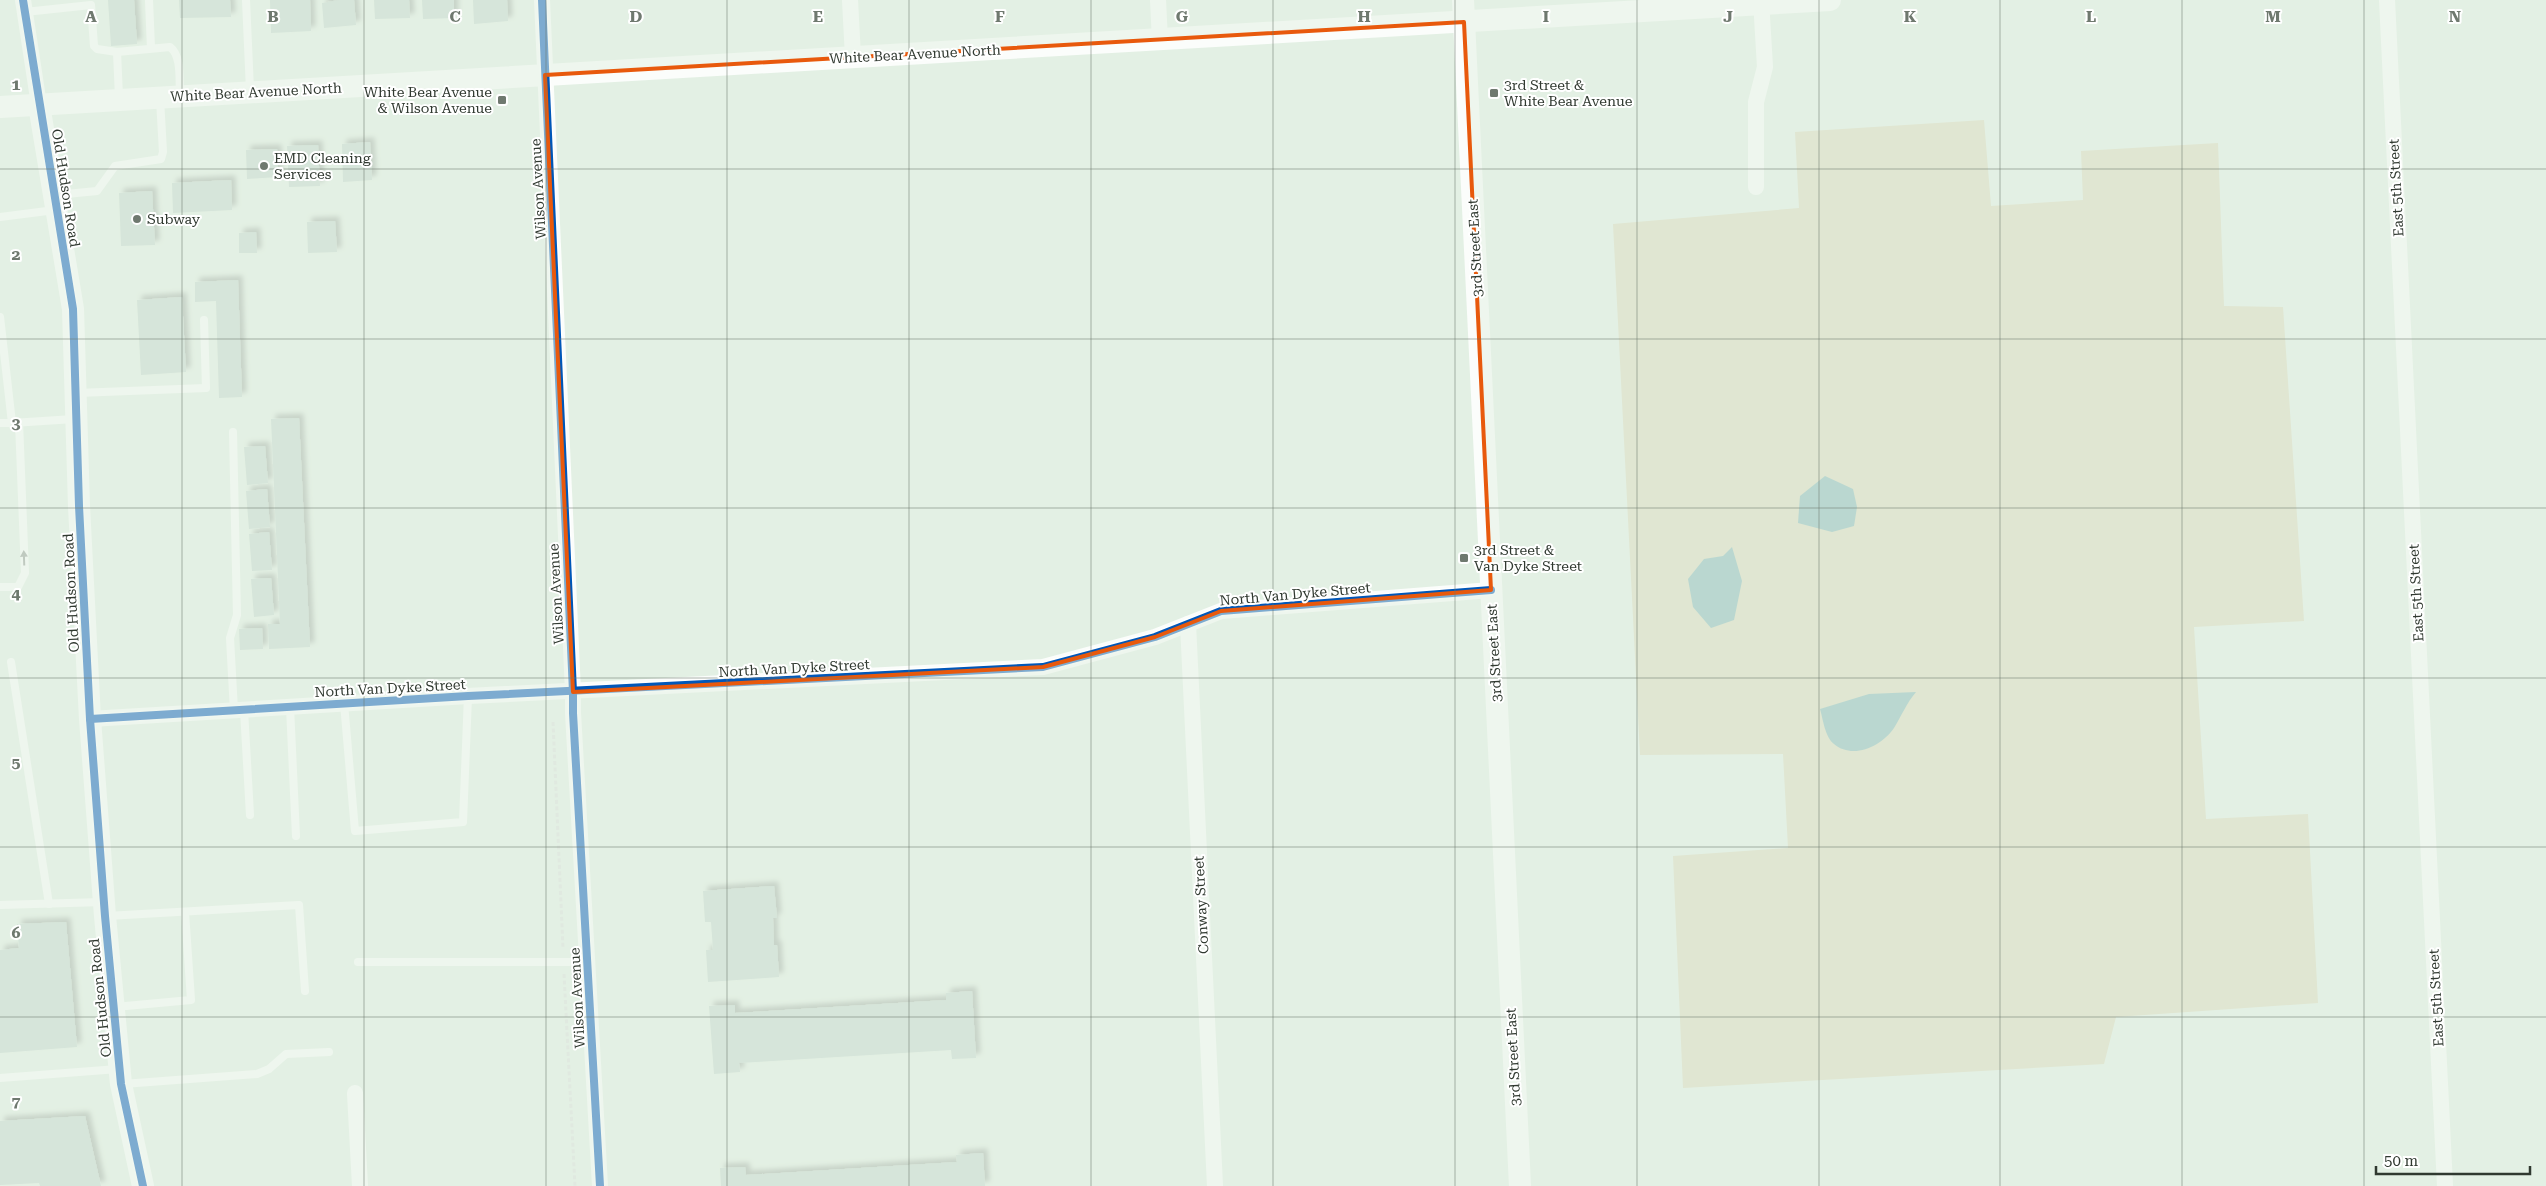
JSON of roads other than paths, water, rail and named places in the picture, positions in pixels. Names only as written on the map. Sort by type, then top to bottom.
[{"type":"street","name":"Wilson Avenue","points":[[542,0],[574,692],[572,714],[600,1186]]},
{"type":"street","points":[[850,0],[853,57]]},
{"type":"street","points":[[1158,0],[1160,41]]},
{"type":"street","name":"White Bear Avenue North","points":[[0,107],[1160,41],[1463,11],[1830,0]]},
{"type":"street","name":"East 5th Street","points":[[2387,0],[2445,1186]]},
{"type":"street","points":[[1756,188],[1756,102],[1765,68],[1761,2]]},
{"type":"street","name":"Old Hudson Road","points":[[24,6],[73,309],[76,419],[90,719],[104,909],[120,1076],[143,1186]]},
{"type":"street","name":"3rd Street East","points":[[1463,11],[1520,1186]]},
{"type":"street","name":"North Van Dyke Street","points":[[90,719],[468,696],[1043,667],[1155,637],[1221,611],[1492,590]]},
{"type":"street","name":"Conway Street","points":[[1188,624],[1215,1186]]},
{"type":"street","points":[[355,1093],[360,1186]]},
{"type":"lane","points":[[149,0],[152,48]]},
{"type":"lane","points":[[246,0],[250,92]]},
{"type":"lane","points":[[0,217],[96,191],[115,166],[161,159],[170,97],[175,51],[170,47],[117,52],[101,51],[94,46],[91,2],[24,6]]},
{"type":"lane","points":[[117,52],[119,100]]},
{"type":"lane","points":[[0,318],[3,376],[16,422],[25,573],[18,587],[0,587]]},
{"type":"lane","points":[[76,393],[206,388],[204,320]]},
{"type":"lane","points":[[0,424],[76,419]]},
{"type":"lane","points":[[233,432],[237,615],[230,638],[250,815]]},
{"type":"lane","points":[[12,662],[49,904]]},
{"type":"lane","points":[[344,703],[355,831],[463,822],[468,696]]},
{"type":"lane","points":[[290,707],[296,836]]},
{"type":"lane","points":[[0,905],[49,904],[104,909],[185,912],[299,905],[305,991]]},
{"type":"lane","points":[[114,1007],[191,1000],[185,912]]},
{"type":"lane","points":[[358,962],[588,962]]},
{"type":"lane","points":[[0,1078],[257,1074],[269,1069],[286,1054],[329,1052]]},
{"type":"water","points":[[1825,476],[1853,489],[1857,507],[1854,526],[1832,532],[1798,523],[1800,496]]},
{"type":"water","points":[[1732,547],[1742,581],[1734,620],[1711,628],[1693,607],[1688,579],[1704,559],[1723,556]]},
{"type":"water","points":[[1916,692],[1889,735],[1875,745],[1867,749],[1850,751],[1834,744],[1828,737],[1820,709],[1869,694]]},
{"type":"place","name":"3rd Street & White Bear Avenue","points":[[1494,93]]},
{"type":"place","name":"White Bear Avenue & Wilson Avenue","points":[[502,100]]},
{"type":"place","name":"EMD Cleaning Services","points":[[264,166]]},
{"type":"place","name":"Subway","points":[[137,219]]},
{"type":"place","name":"3rd Street & Van Dyke Street","points":[[1464,558]]}]
